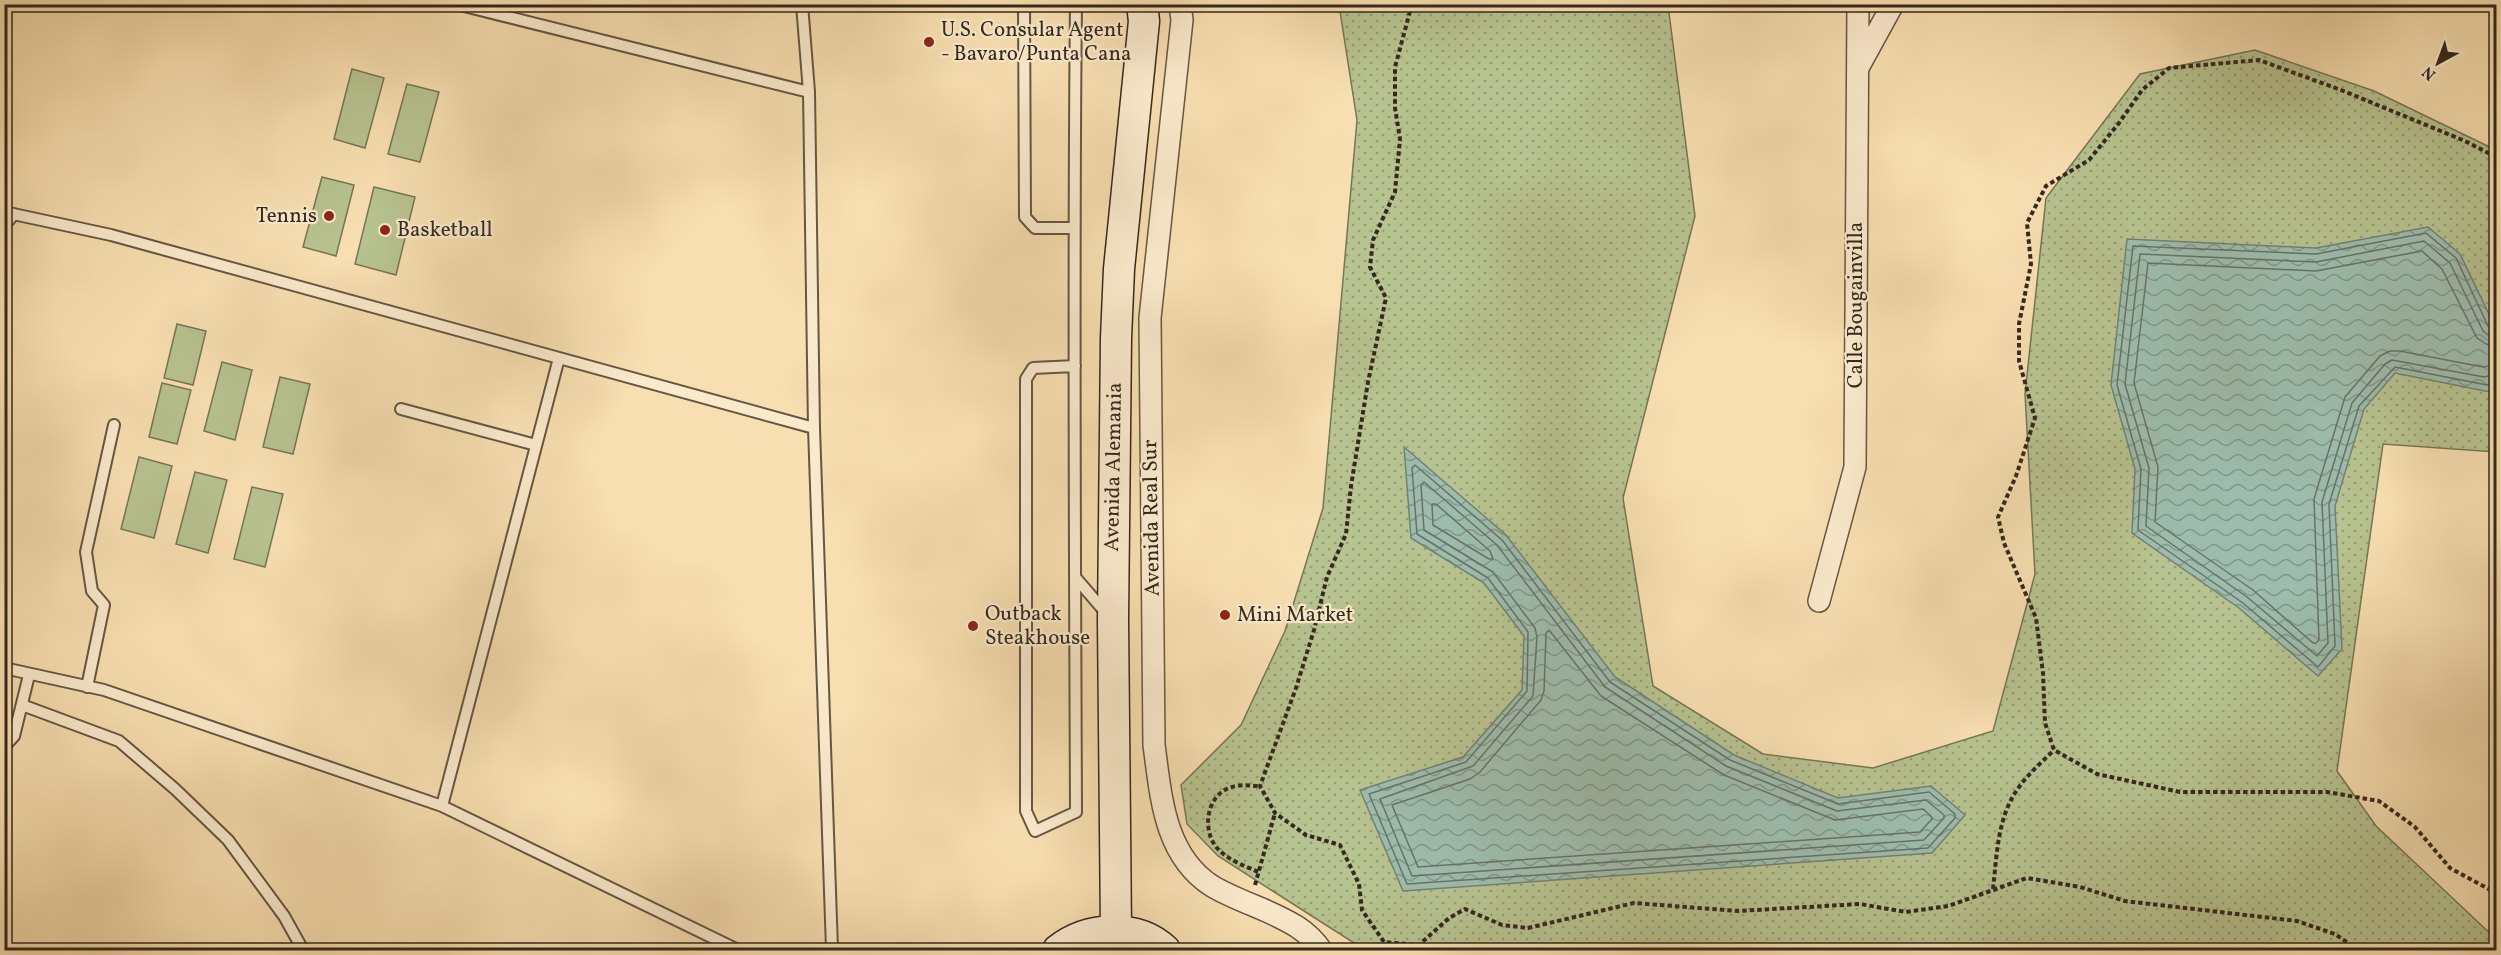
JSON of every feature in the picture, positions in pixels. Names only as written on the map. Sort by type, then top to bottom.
[{"type":"street","name":"Avenida Alemania","points":[[1116,931],[1113,620],[1116,338],[1119,269],[1143,21],[1142,4]]},
{"type":"street","name":"Avenida Real Sur","points":[[1180,4],[1182,20],[1149,318],[1154,745],[1161,797],[1172,839],[1188,865],[1210,885],[1299,926],[1311,936],[1321,951]]},
{"type":"street","name":"Calle Bougainvilla","points":[[1819,601],[1855,467],[1858,4]]},
{"type":"street","points":[[1858,69],[1893,4]]},
{"type":"street","points":[[1058,951],[1068,943],[1091,933],[1116,931],[1139,936],[1165,951]]},
{"type":"lane","points":[[456,4],[809,92]]},
{"type":"lane","points":[[802,4],[809,92],[814,428],[834,950],[809,951]]},
{"type":"lane","points":[[1024,4],[1025,217],[1035,228],[1074,228]]},
{"type":"lane","points":[[1075,366],[1033,368],[1026,379],[1026,811],[1035,831],[1077,812],[1075,577],[1075,366],[1074,228],[1076,4]]},
{"type":"lane","points":[[4,226],[9,213],[111,235],[814,428]]},
{"type":"lane","points":[[442,806],[559,358]]},
{"type":"lane","points":[[401,409],[536,445]]},
{"type":"lane","points":[[87,687],[104,605],[92,591],[86,552],[114,425]]},
{"type":"lane","points":[[1075,577],[1113,620]]},
{"type":"lane","points":[[4,668],[115,694],[442,806],[738,951]]},
{"type":"lane","points":[[4,747],[15,736],[29,675]]},
{"type":"lane","points":[[22,705],[119,741],[175,789],[228,840],[284,916],[303,951]]},
{"type":"path","points":[[1383,951],[1384,942],[1362,910],[1359,884],[1340,844],[1306,835],[1275,813],[1260,786],[1299,678],[1327,577],[1346,534],[1351,486],[1368,382],[1386,298],[1370,267],[1373,240],[1395,192],[1400,139],[1395,108],[1395,68],[1412,4]]},
{"type":"path","points":[[2496,158],[2465,141],[2351,94],[2259,60],[2169,68],[2142,90],[2089,160],[2046,186],[2027,223],[2031,264],[2019,324],[2019,361],[2035,418],[2016,476],[1998,517],[2004,543],[2036,618],[2043,673],[2045,723],[2054,750],[2097,774],[2180,792],[2327,792],[2379,801],[2415,827],[2450,868],[2496,892]]},
{"type":"path","points":[[1993,889],[1999,835],[2005,813],[2018,788],[2054,750]]},
{"type":"path","points":[[1258,872],[1219,851],[1211,841],[1207,828],[1208,814],[1222,793],[1231,787],[1260,786]]},
{"type":"path","points":[[1250,904],[1275,813]]},
{"type":"path","points":[[1384,942],[1419,945],[1449,918],[1465,909],[1502,925],[1527,928],[1634,903],[1738,910],[1860,904],[1906,912],[1948,906],[2027,878],[2080,887],[2124,901],[2296,921],[2335,934],[2358,951]]},
{"type":"green space","points":[[1339,5],[1668,5],[1695,216],[1623,498],[1653,686],[1763,754],[1873,768],[1993,731],[2035,574],[2025,394],[2046,198],[2140,74],[2255,50],[2374,91],[2496,150],[2496,452],[2383,444],[2337,771],[2376,826],[2496,939],[2496,950],[1365,950],[1218,856],[1187,824],[1181,785],[1241,725],[1285,631],[1323,508],[1357,120]]},
{"type":"green space","points":[[352,69],[384,78],[365,148],[334,139]]},
{"type":"green space","points":[[407,84],[439,92],[420,162],[388,154]]},
{"type":"green space","name":"Tennis","points":[[322,177],[354,185],[336,256],[303,247]]},
{"type":"green space","name":"Basketball","points":[[374,187],[415,197],[396,275],[355,264]]},
{"type":"green space","points":[[177,324],[206,331],[193,385],[164,378]]},
{"type":"green space","points":[[222,362],[252,370],[235,440],[204,431]]},
{"type":"green space","points":[[280,377],[310,384],[293,454],[263,447]]},
{"type":"green space","points":[[162,383],[191,390],[177,444],[149,437]]},
{"type":"green space","points":[[139,457],[172,466],[154,538],[121,529]]},
{"type":"green space","points":[[195,472],[227,480],[208,553],[176,544]]},
{"type":"green space","points":[[252,487],[283,494],[265,567],[234,559]]},
{"type":"water","points":[[2428,227],[2460,254],[2496,329],[2496,385],[2490,392],[2395,373],[2364,409],[2335,506],[2342,649],[2318,676],[2239,608],[2132,533],[2135,469],[2111,385],[2127,239],[2316,248]]},
{"type":"water","points":[[1404,447],[1506,535],[1615,677],[1734,755],[1838,798],[1931,786],[1965,815],[1932,853],[1403,891],[1360,790],[1463,757],[1522,690],[1524,636],[1484,583],[1411,538]]},
{"type":"place","name":"U.S. Consular Agent - Bavaro/Punta Cana","points":[[929,42]]},
{"type":"place","name":"Tennis","points":[[329,216]]},
{"type":"place","name":"Basketball","points":[[385,230]]},
{"type":"place","name":"Mini Market","points":[[1225,615]]},
{"type":"place","name":"Outback Steakhouse","points":[[973,626]]}]
